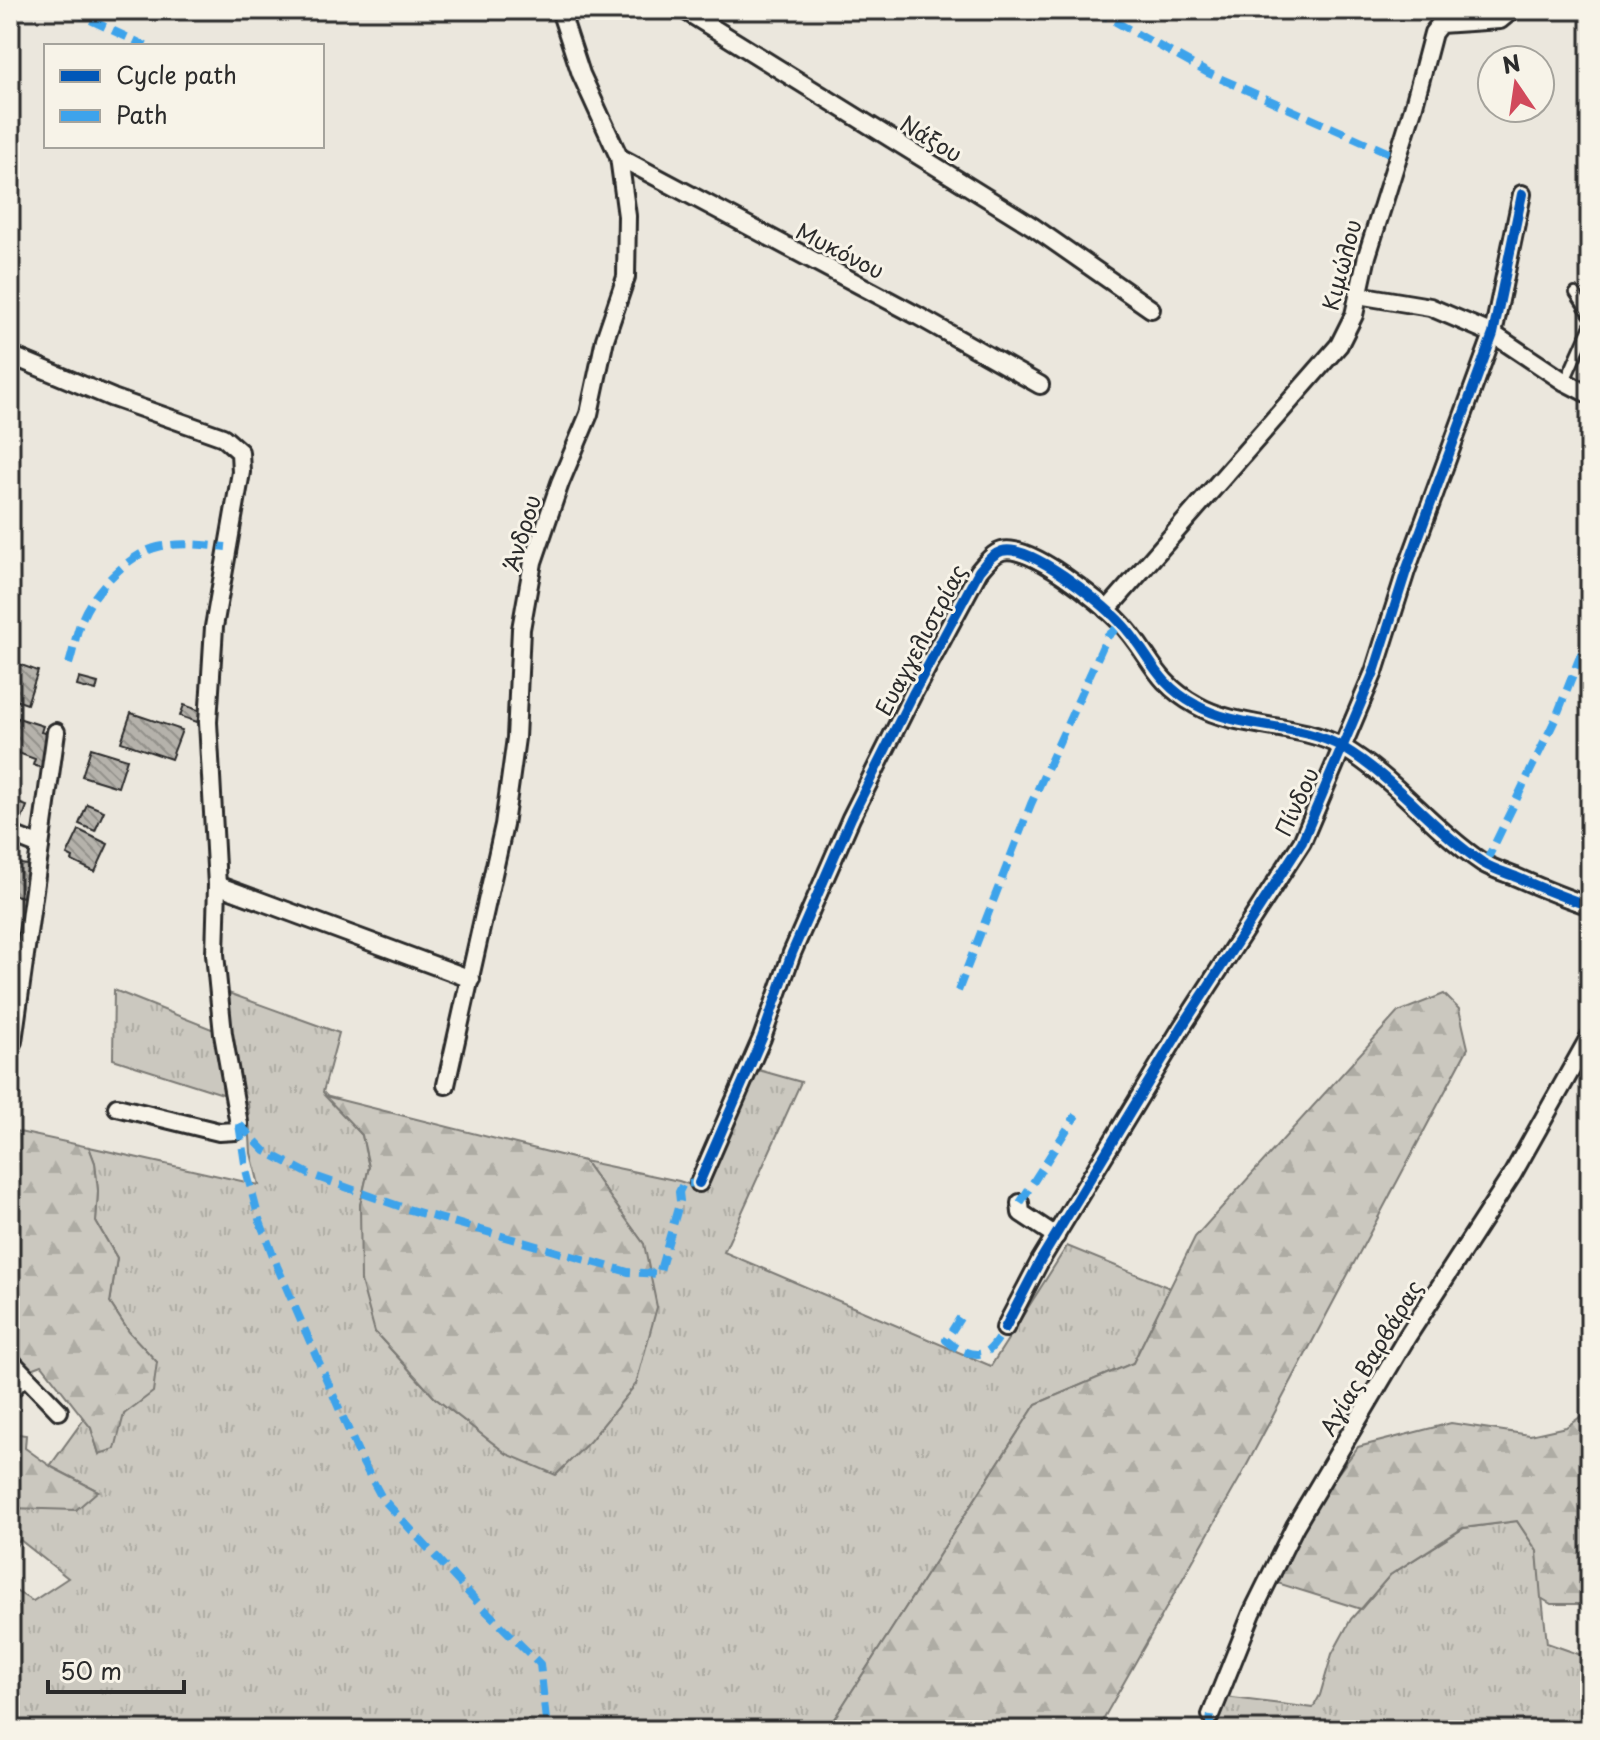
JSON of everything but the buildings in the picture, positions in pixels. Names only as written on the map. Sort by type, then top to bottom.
[{"type":"street","name":"Άνδρου","points":[[446,1085],[504,825],[516,738],[521,629],[533,562],[560,483],[589,414],[605,339],[626,277],[627,216],[619,157],[581,74],[560,10]]},
{"type":"street","name":"Νάξου","points":[[684,10],[1032,226],[1151,309]]},
{"type":"street","name":"Κιμώλου","points":[[1107,610],[1339,345],[1354,315],[1370,244],[1433,33],[1440,24],[1500,20],[1512,10]]},
{"type":"street","name":"Μυκόνου","points":[[619,157],[918,316],[1040,385]]},
{"type":"street","name":"Πίνδου","points":[[1005,1328],[1056,1236],[1182,1027],[1302,842],[1374,672],[1411,556],[1493,334],[1522,194]]},
{"type":"street","points":[[1358,295],[1430,307],[1493,334],[1590,395]]},
{"type":"street","points":[[10,355],[113,398],[223,437],[240,452],[241,472],[214,627],[208,722],[217,885],[215,954],[223,1034],[239,1124],[236,1131],[226,1133],[117,1107]]},
{"type":"street","name":"Ευαγγελιστρίας","points":[[699,1183],[762,1038],[792,953],[851,818],[979,571],[992,556],[1004,550],[1034,558],[1107,610],[1122,623],[1154,670],[1174,692],[1200,708],[1247,722],[1306,733],[1343,748],[1397,787],[1485,864],[1590,906]]},
{"type":"street","points":[[13,1041],[56,732]]},
{"type":"street","points":[[10,834],[40,846]]},
{"type":"street","points":[[217,885],[471,979]]},
{"type":"street","name":"Αγίας Βαρβάρας","points":[[1211,1715],[1252,1613],[1295,1526],[1407,1337],[1512,1175],[1590,1036]]},
{"type":"street","points":[[1020,1203],[1021,1213],[1028,1220],[1056,1236]]},
{"type":"street","points":[[10,1360],[59,1411]]},
{"type":"street","points":[[10,1391],[24,1376]]},
{"type":"lane","points":[[1575,293],[1590,316]]},
{"type":"lane","points":[[1565,382],[1590,325]]},
{"type":"green space","points":[[114,990],[229,1036],[223,991],[339,1033],[323,1092],[362,1135],[369,1167],[360,1205],[375,1332],[435,1398],[507,1454],[644,1244],[584,1161],[700,1188],[755,1069],[801,1082],[724,1252],[991,1366],[1067,1246],[1170,1288],[1133,1363],[1036,1404],[827,1730],[10,1730],[10,1588],[33,1601],[68,1578],[20,1540],[10,1555],[10,1508],[31,1508],[98,1491],[50,1466],[84,1419],[91,1428],[99,1454],[157,1362],[129,1332],[110,1303],[117,1258],[96,1222],[98,1191],[95,1163],[89,1147],[259,1185],[251,1153],[248,1102],[113,1059]]},
{"type":"green space","points":[[1444,994],[1459,1009],[1468,1048],[1241,1476],[1097,1730],[827,1730],[1036,1404],[1133,1363],[1195,1237],[1398,1012]]},
{"type":"green space","points":[[325,1096],[584,1161],[644,1244],[657,1307],[636,1384],[590,1441],[556,1475],[507,1454],[435,1398],[375,1332],[361,1281],[360,1205],[369,1167],[362,1135]]},
{"type":"green space","points":[[10,1130],[89,1147],[95,1163],[98,1191],[96,1222],[117,1258],[110,1303],[129,1332],[157,1362],[153,1392],[124,1414],[115,1449],[99,1454],[91,1428],[42,1365],[29,1370],[10,1347]]},
{"type":"green space","points":[[1590,1410],[1590,1604],[1551,1604],[1541,1598],[1537,1551],[1517,1521],[1463,1528],[1390,1575],[1361,1609],[1274,1582],[1324,1492],[1358,1447],[1451,1423],[1530,1435],[1566,1427]]},
{"type":"green space","points":[[11,1433],[26,1435],[25,1448],[53,1468],[98,1491],[76,1510],[10,1508]]},
{"type":"green space","points":[[1517,1521],[1537,1551],[1547,1643],[1584,1656],[1590,1651],[1590,1730],[1215,1730],[1225,1697],[1313,1708],[1332,1654],[1351,1619],[1390,1575],[1464,1528]]},
{"type":"marked path","points":[[69,10],[142,44]]},
{"type":"marked path","points":[[1094,10],[1208,73],[1396,156]]},
{"type":"marked path","points":[[69,664],[88,607],[104,585],[125,565],[147,551],[166,545],[226,547]]},
{"type":"marked path","points":[[958,991],[1031,804],[1107,637],[1122,623]]},
{"type":"marked path","points":[[1485,864],[1555,720],[1590,631]]},
{"type":"marked path","points":[[1020,1203],[1076,1115]]},
{"type":"marked path","points":[[239,1124],[246,1170],[259,1219],[362,1461],[382,1498],[478,1603],[540,1664],[547,1730]]},
{"type":"marked path","points":[[239,1124],[265,1151],[309,1174],[407,1209],[628,1272],[659,1274],[680,1201],[679,1192],[683,1184],[699,1183]]},
{"type":"marked path","points":[[960,1318],[946,1340],[972,1354],[989,1350],[1005,1328]]},
{"type":"marked path","points":[[1209,1730],[1211,1715]]},
{"type":"cycle path","points":[[1005,1328],[1040,1261],[1182,1027],[1302,842],[1374,672],[1406,571],[1493,334],[1522,194]]},
{"type":"cycle path","points":[[699,1183],[762,1038],[792,953],[851,818],[979,571],[1002,551],[1014,551],[1046,564],[1096,600],[1119,621],[1160,676],[1181,696],[1231,719],[1307,733],[1342,747],[1379,773],[1464,850],[1483,863],[1590,906]]}]
